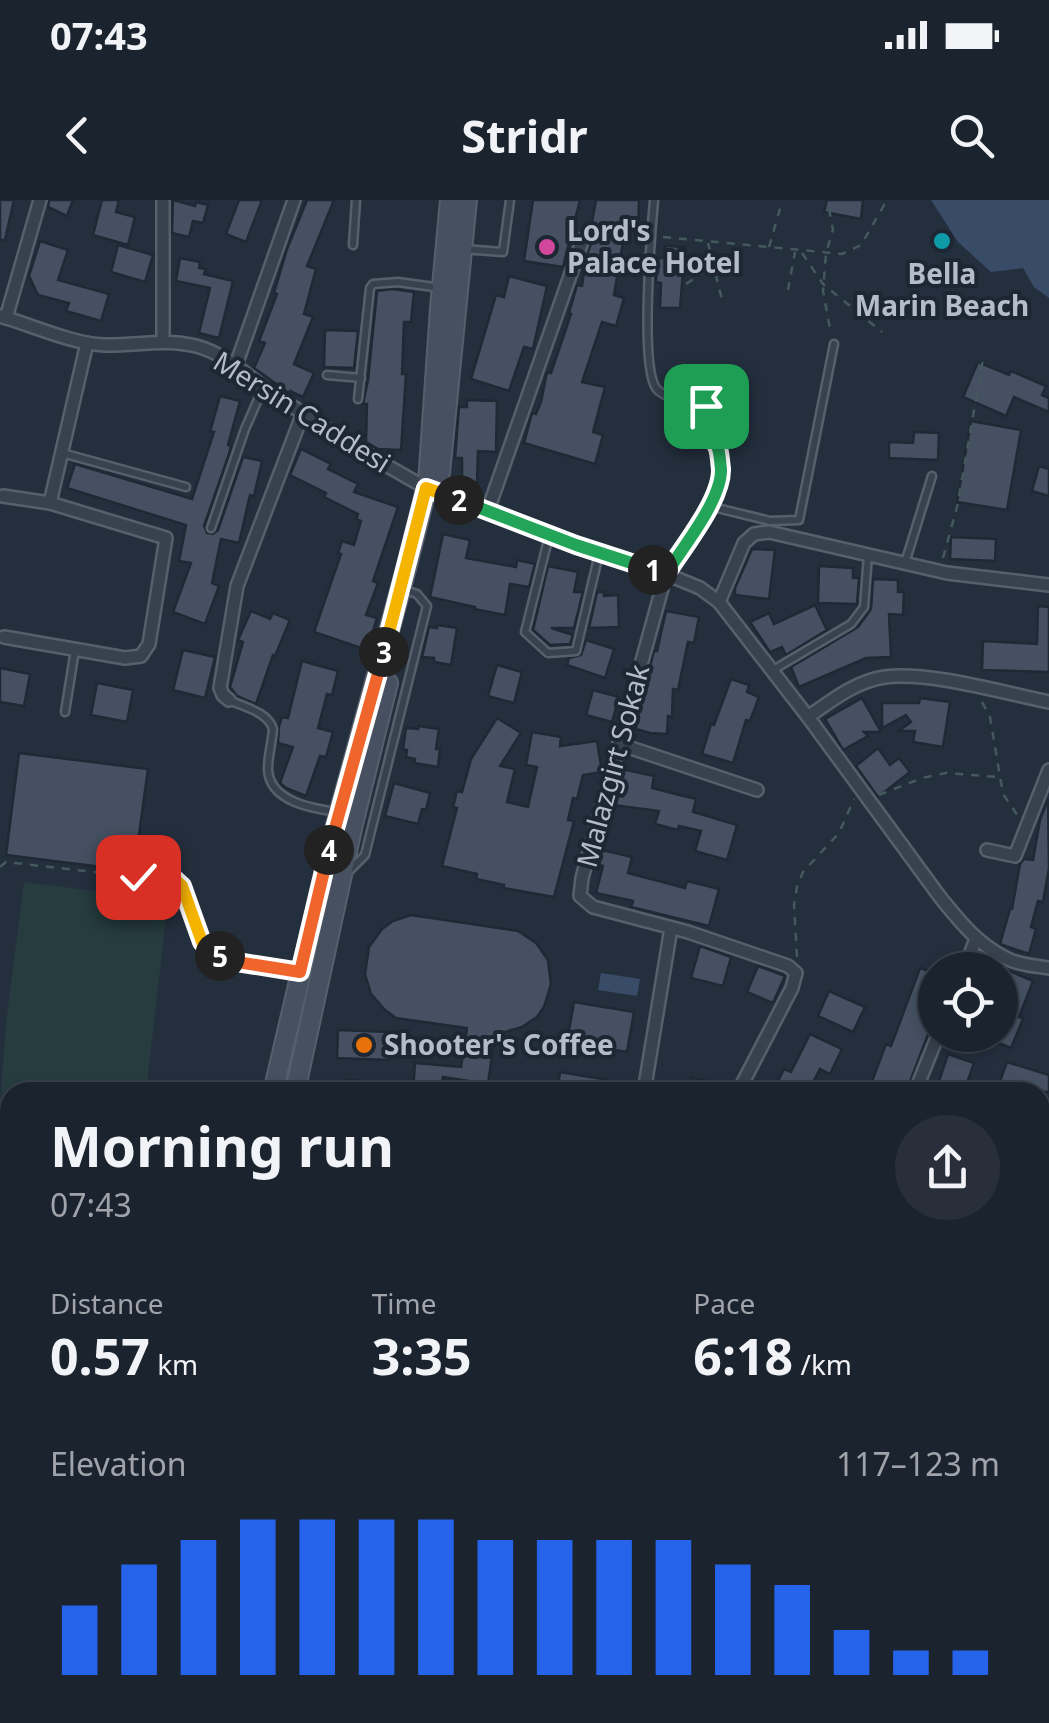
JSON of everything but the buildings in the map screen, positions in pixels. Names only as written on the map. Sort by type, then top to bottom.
[{"type":"street","points":[[3,317],[40,200]]},
{"type":"street","points":[[163,200],[163,342]]},
{"type":"street","points":[[236,364],[294,200]]},
{"type":"street","points":[[275,1082],[340,812],[406,569],[434,491],[442,288],[450,200]]},
{"type":"street","points":[[297,1082],[434,491],[467,200]]},
{"type":"street","points":[[488,510],[583,239]]},
{"type":"street","name":"Mersin Caddesi","points":[[3,317],[104,345],[163,342],[198,346],[236,364],[370,458],[434,491],[666,574],[700,588],[719,602]]},
{"type":"street","points":[[50,503],[87,342]]},
{"type":"street","points":[[229,700],[220,688],[237,586],[302,413]]},
{"type":"street","points":[[3,496],[50,503],[166,538],[149,644],[141,656],[125,658],[4,637]]},
{"type":"street","points":[[1049,584],[940,571],[770,532],[754,534],[744,543],[719,602],[940,897],[976,939],[1010,960],[1049,968]]},
{"type":"street","name":"Malazgirt Sokak","points":[[666,574],[580,896],[592,907],[671,928],[788,966],[796,973]]},
{"type":"street","points":[[808,717],[842,694],[884,677],[932,679],[1049,702]]},
{"type":"street","points":[[619,744],[757,790]]},
{"type":"street","points":[[987,850],[1015,856],[1049,770]]},
{"type":"street","points":[[646,1082],[671,928]]},
{"type":"street","points":[[971,952],[976,939]]},
{"type":"street","points":[[743,1082],[796,973]]},
{"type":"street","points":[[921,1082],[932,1052]]},
{"type":"lane","points":[[353,245],[356,200]]},
{"type":"lane","points":[[462,249],[502,252],[510,200]]},
{"type":"lane","points":[[654,200],[648,359],[652,377],[659,393],[681,400],[700,419],[719,448],[721,475],[709,506],[666,574]]},
{"type":"lane","points":[[358,400],[373,284],[398,282],[442,288]]},
{"type":"lane","points":[[709,506],[770,520],[799,520],[834,344]]},
{"type":"lane","points":[[328,376],[361,378]]},
{"type":"lane","points":[[210,528],[264,387]]},
{"type":"lane","points":[[700,419],[711,404],[721,404],[729,410],[731,420],[727,429],[718,434],[708,432]]},
{"type":"lane","points":[[60,452],[186,488]]},
{"type":"lane","points":[[905,563],[932,476]]},
{"type":"lane","points":[[549,534],[526,632],[548,653],[576,651],[599,552]]},
{"type":"lane","points":[[772,670],[851,624],[864,607],[868,556]]},
{"type":"lane","points":[[65,712],[76,650]]},
{"type":"lane","points":[[229,700],[270,720],[273,728],[268,769],[276,788],[296,802],[340,812]]},
{"type":"lane","points":[[146,860],[158,864],[182,886],[202,942],[217,955],[300,972]]},
{"type":"path","points":[[651,236],[842,254],[861,245],[887,200]]},
{"type":"path","points":[[769,248],[780,205]]},
{"type":"path","points":[[830,208],[834,230],[826,253],[823,284],[834,344]]},
{"type":"path","points":[[708,242],[722,300]]},
{"type":"path","points":[[788,290],[795,251]]},
{"type":"path","points":[[802,252],[823,284],[882,332]]},
{"type":"path","points":[[686,284],[714,266]]},
{"type":"path","points":[[940,571],[957,507],[983,359]]},
{"type":"path","points":[[974,687],[990,717],[1003,794],[1026,829]]},
{"type":"path","points":[[868,799],[946,772],[1000,777]]},
{"type":"path","points":[[796,973],[797,887],[803,872],[839,833],[860,787]]},
{"type":"path","points":[[0,867],[6,862],[138,877],[146,860]]},
{"type":"green space","points":[[24,882],[168,900],[147,1082],[2,1082]]},
{"type":"water","points":[[931,200],[1049,200],[1049,298],[1034,287],[1023,268],[991,272],[958,242]]},
{"type":"water","points":[[601,973],[640,979],[637,996],[598,990]]},
{"type":"place","name":"Bella Marin Beach","points":[[942,241]]},
{"type":"place","name":"Lord's Palace Hotel","points":[[547,247]]},
{"type":"place","name":"Shooter's Coffee","points":[[364,1045]]},
{"type":"route","points":[[138,877],[146,860],[158,864],[182,886],[202,942],[217,955],[300,972],[332,836],[426,488],[576,545],[666,574],[713,499],[721,475],[719,448],[701,424],[700,414],[706,406]]}]
